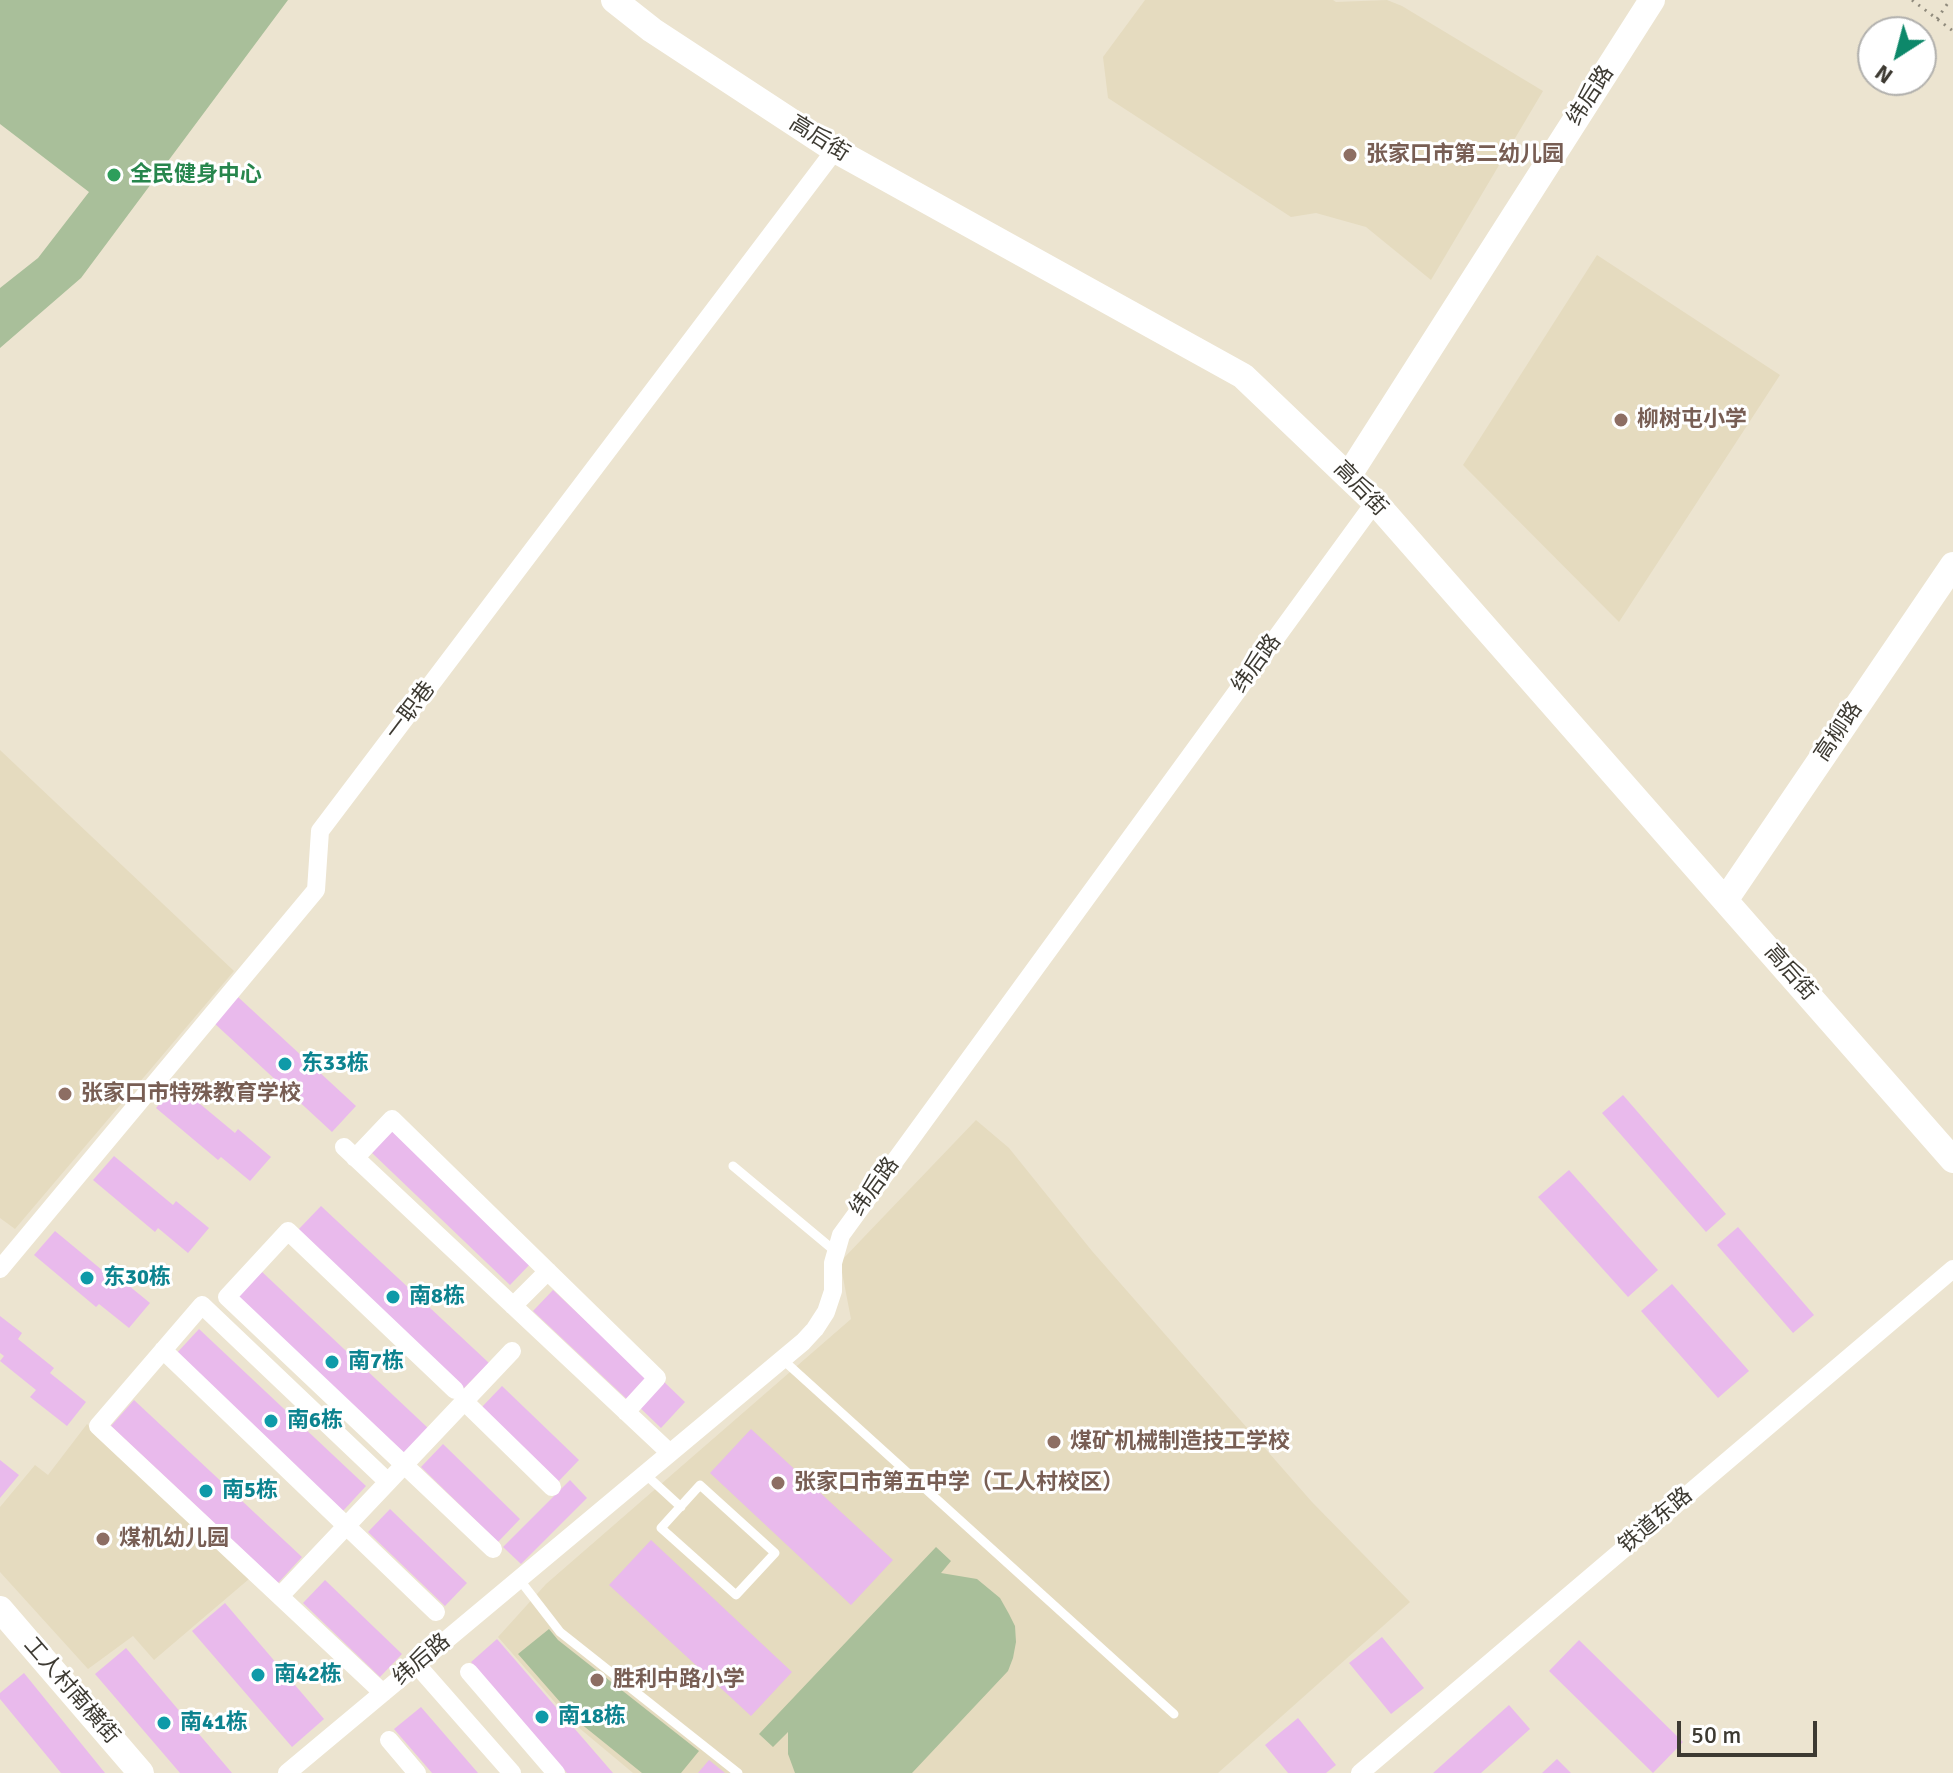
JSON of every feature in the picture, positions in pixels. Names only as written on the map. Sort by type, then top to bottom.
[{"type":"street","name":"高后街","points":[[614,0],[652,30],[835,150],[1243,376],[1375,502],[1953,1160]]},
{"type":"street","name":"纬后路","points":[[1349,475],[1652,0]]},
{"type":"street","name":"一职巷","points":[[0,1269],[316,890],[320,831],[835,150]]},
{"type":"street","name":"纬后路","points":[[287,1773],[815,1329],[826,1312],[833,1291],[833,1263],[841,1235],[1375,502]]},
{"type":"street","name":"高柳路","points":[[1726,899],[1953,565]]},
{"type":"street","points":[[626,1412],[657,1378],[392,1119],[350,1152],[513,1306],[626,1412],[670,1453]]},
{"type":"street","points":[[493,1549],[227,1297],[288,1231],[552,1487]]},
{"type":"street","name":"铁道东路","points":[[1360,1773],[1953,1269]]},
{"type":"street","points":[[513,1306],[548,1271]]},
{"type":"street","points":[[383,1693],[98,1426],[202,1305],[388,1482]]},
{"type":"street","points":[[163,1350],[436,1612]]},
{"type":"street","points":[[280,1596],[405,1465],[460,1396],[512,1351]]},
{"type":"street","name":"工人村南横街","points":[[0,1609],[141,1773]]},
{"type":"street","points":[[417,1665],[508,1768],[529,1742]]},
{"type":"street","points":[[469,1672],[556,1773]]},
{"type":"street","points":[[389,1740],[417,1773]]},
{"type":"lane","points":[[733,1166],[836,1252]]},
{"type":"lane","points":[[782,1359],[1174,1714]]},
{"type":"lane","points":[[645,1474],[681,1507]]},
{"type":"lane","points":[[700,1485],[775,1553],[736,1595],[661,1528],[681,1507],[700,1485]]},
{"type":"lane","points":[[519,1579],[560,1632],[738,1773]]},
{"type":"path","points":[[1912,0],[1933,16]]},
{"type":"path","points":[[1950,0],[1937,19],[1953,31]]},
{"type":"shaded area","name":"张家口市第二幼儿园","points":[[1145,0],[1387,0],[1543,91],[1431,280],[1366,227],[1316,213],[1291,217],[1108,98],[1103,57]]},
{"type":"shaded area","name":"柳树屯小学","points":[[1597,255],[1780,375],[1619,622],[1463,465]]},
{"type":"shaded area","name":"张家口市特殊教育学校","points":[[0,750],[234,971],[15,1229],[0,1218]]},
{"type":"shaded area","points":[[976,1120],[1009,1148],[1092,1251],[1312,1502],[1410,1602],[1218,1773],[633,1773],[572,1722],[498,1637],[546,1584],[851,1319],[840,1262]]},
{"type":"shaded area","name":"煤机幼儿园","points":[[87,1424],[249,1579],[154,1660],[133,1636],[88,1669],[0,1572],[0,1507],[35,1465],[48,1475]]},
{"type":"green space","name":"全民健身中心","points":[[0,0],[288,0],[81,278],[0,348],[0,288],[38,258],[89,192],[0,124]]},
{"type":"green space","points":[[936,1547],[951,1561],[941,1573],[977,1579],[1000,1598],[1015,1626],[1016,1642],[1008,1671],[912,1773],[795,1773],[788,1754],[788,1732],[773,1747],[759,1734]]},
{"type":"green space","points":[[549,1629],[558,1640],[699,1751],[681,1773],[642,1773],[575,1719],[518,1654]]},
{"type":"building","name":"东33栋","points":[[238,997],[356,1106],[332,1132],[214,1023]]},
{"type":"building","points":[[176,1084],[235,1133],[238,1129],[271,1157],[250,1181],[221,1157],[218,1160],[156,1108]]},
{"type":"building","points":[[1623,1095],[1726,1214],[1706,1232],[1602,1113]]},
{"type":"building","points":[[394,1125],[534,1260],[510,1285],[370,1151]]},
{"type":"building","points":[[114,1156],[173,1205],[176,1201],[209,1228],[188,1253],[158,1228],[155,1232],[93,1180]]},
{"type":"building","points":[[1569,1170],[1658,1270],[1628,1297],[1538,1197]]},
{"type":"building","name":"南8栋","points":[[321,1206],[489,1363],[464,1388],[297,1231]]},
{"type":"building","points":[[1738,1227],[1814,1315],[1793,1333],[1717,1245]]},
{"type":"building","name":"东30栋","points":[[55,1231],[114,1280],[117,1276],[150,1303],[129,1328],[99,1304],[96,1307],[34,1255]]},
{"type":"building","name":"南7栋","points":[[260,1270],[428,1428],[404,1453],[237,1296]]},
{"type":"building","points":[[1672,1284],[1749,1371],[1718,1398],[1641,1311]]},
{"type":"building","points":[[553,1290],[650,1381],[630,1402],[533,1311]]},
{"type":"building","points":[[0,1316],[22,1333],[18,1339],[54,1368],[50,1373],[86,1402],[67,1426],[30,1397],[36,1390],[0,1361],[4,1356],[0,1353]]},
{"type":"building","name":"南6栋","points":[[199,1329],[366,1486],[342,1512],[175,1355]]},
{"type":"building","points":[[660,1378],[685,1402],[661,1428],[636,1404]]},
{"type":"building","points":[[502,1386],[579,1460],[557,1483],[480,1409]]},
{"type":"building","name":"南5栋","points":[[134,1400],[302,1557],[278,1583],[111,1426]]},
{"type":"building","points":[[751,1429],[893,1560],[851,1605],[710,1473]]},
{"type":"building","points":[[443,1444],[520,1519],[498,1542],[421,1467]]},
{"type":"building","points":[[0,1460],[19,1475],[0,1498]]},
{"type":"building","points":[[570,1480],[587,1498],[521,1564],[503,1547]]},
{"type":"building","points":[[390,1509],[467,1583],[445,1606],[368,1532]]},
{"type":"building","points":[[651,1540],[792,1672],[751,1716],[609,1585]]},
{"type":"building","points":[[325,1580],[402,1654],[380,1677],[303,1603]]},
{"type":"building","name":"南42栋","points":[[225,1603],[324,1719],[292,1747],[192,1631]]},
{"type":"building","points":[[1382,1637],[1424,1688],[1391,1714],[1349,1663]]},
{"type":"building","name":"南18栋","points":[[497,1639],[613,1773],[567,1773],[471,1662]]},
{"type":"building","points":[[1579,1640],[1683,1742],[1653,1773],[1549,1671]]},
{"type":"building","name":"南41栋","points":[[126,1648],[232,1773],[180,1773],[95,1674]]},
{"type":"building","points":[[24,1673],[105,1773],[61,1773],[0,1699],[0,1693]]},
{"type":"building","points":[[1509,1705],[1530,1729],[1481,1773],[1433,1773]]},
{"type":"building","points":[[421,1707],[478,1773],[432,1773],[394,1729]]},
{"type":"building","points":[[1298,1718],[1336,1765],[1326,1773],[1288,1773],[1265,1745]]},
{"type":"building","points":[[1557,1759],[1571,1773],[1542,1773]]},
{"type":"building","points":[[709,1760],[725,1773],[698,1773]]},
{"type":"place","name":"张家口市第二幼儿园","points":[[1350,155]]},
{"type":"place","name":"全民健身中心","points":[[114,175]]},
{"type":"place","name":"柳树屯小学","points":[[1621,420]]},
{"type":"place","name":"东33栋","points":[[285,1064]]},
{"type":"place","name":"张家口市特殊教育学校","points":[[65,1094]]},
{"type":"place","name":"东30栋","points":[[87,1278]]},
{"type":"place","name":"南8栋","points":[[393,1297]]},
{"type":"place","name":"南7栋","points":[[332,1362]]},
{"type":"place","name":"南6栋","points":[[271,1421]]},
{"type":"place","name":"煤矿机械制造技工学校","points":[[1054,1442]]},
{"type":"place","name":"张家口市第五中学（工人村校区）","points":[[778,1483]]},
{"type":"place","name":"南5栋","points":[[206,1491]]},
{"type":"place","name":"煤机幼儿园","points":[[103,1539]]},
{"type":"place","name":"南42栋","points":[[258,1675]]},
{"type":"place","name":"胜利中路小学","points":[[597,1680]]},
{"type":"place","name":"南18栋","points":[[542,1717]]},
{"type":"place","name":"南41栋","points":[[164,1723]]}]
